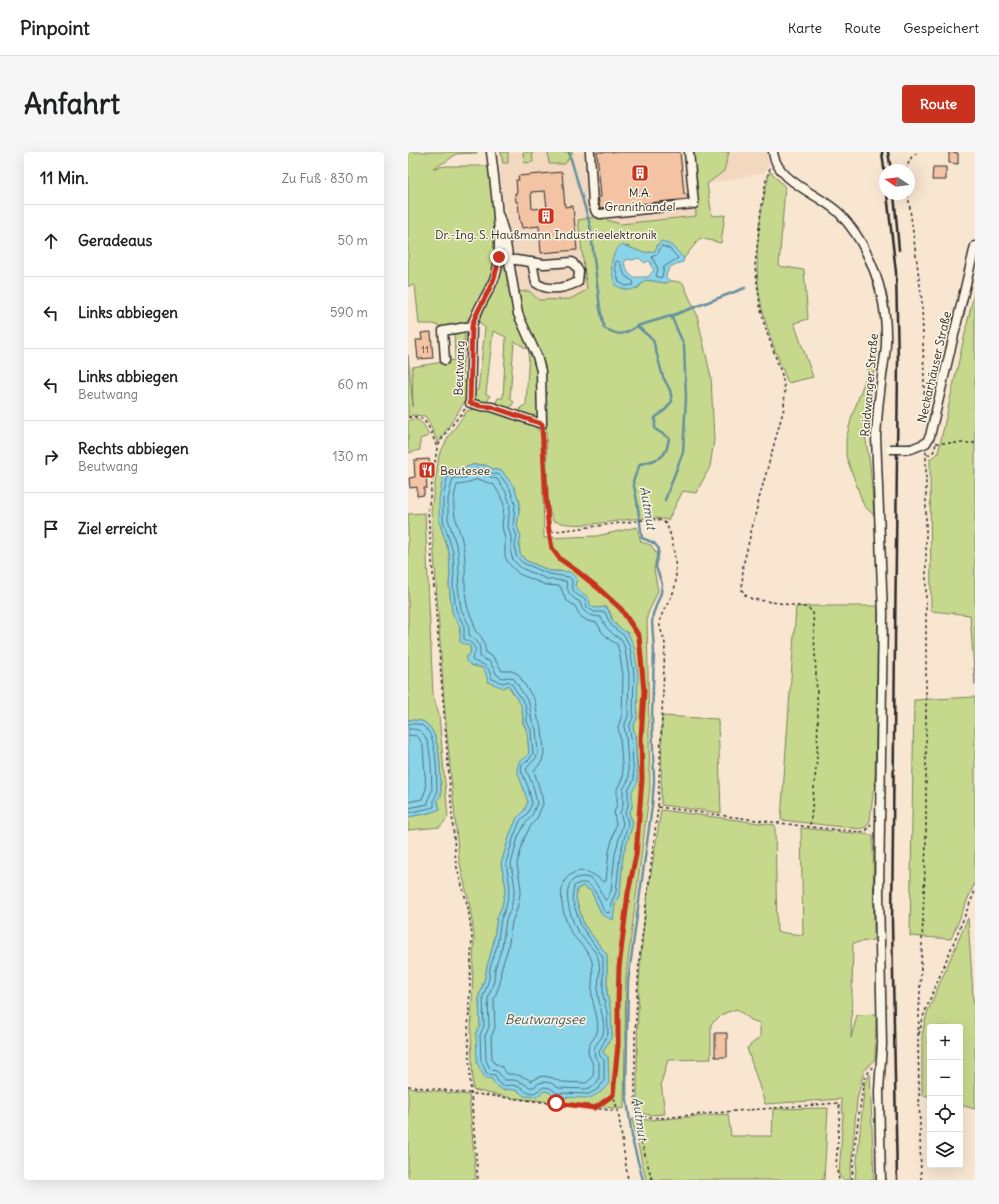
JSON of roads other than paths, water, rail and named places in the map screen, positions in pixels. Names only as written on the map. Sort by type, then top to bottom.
[{"type":"street","name":"Beutwang","points":[[491,152],[499,216],[499,257],[497,272],[492,285],[475,315],[472,326],[470,403],[492,407],[542,424],[541,371],[537,356],[518,314],[504,232],[499,216]]},
{"type":"street","points":[[590,152],[593,204],[596,212],[600,214],[694,204],[689,152]]},
{"type":"street","name":"Raidwanger Straße","points":[[773,152],[776,162],[786,175],[839,214],[866,251],[878,279],[885,309],[886,343],[877,411],[876,436],[882,613],[879,893],[882,1044],[879,1091],[881,1180]]},
{"type":"street","name":"Neckarhäuser Straße","points":[[877,447],[890,449],[911,449],[926,443],[930,436],[975,246]]},
{"type":"street","points":[[509,259],[532,262],[544,264],[572,262],[579,271],[578,282],[567,287],[543,288],[536,283],[532,262]]},
{"type":"street","points":[[445,360],[443,331],[472,326]]},
{"type":"water","points":[[662,241],[672,246],[684,258],[683,262],[674,265],[668,270],[666,277],[670,281],[666,283],[646,280],[632,290],[624,289],[615,285],[612,274],[612,259],[621,245],[638,251],[651,252],[655,251],[658,244]],"holes":[[[639,258],[645,263],[648,261],[651,262],[651,266],[654,270],[648,277],[635,277],[630,275],[624,263],[627,259],[632,260]]]},
{"type":"water","name":"Beutwangsee","points":[[472,465],[485,465],[502,471],[514,487],[520,503],[517,526],[521,537],[519,545],[520,554],[525,560],[550,571],[570,572],[577,579],[575,586],[587,596],[590,601],[590,605],[595,608],[606,607],[614,623],[628,633],[634,647],[638,674],[637,718],[633,727],[638,782],[632,791],[632,807],[629,813],[633,823],[623,855],[620,893],[615,904],[613,920],[602,915],[591,891],[583,886],[577,889],[576,899],[584,925],[607,955],[607,994],[611,1011],[612,1036],[603,1051],[608,1057],[609,1083],[601,1092],[590,1098],[555,1097],[549,1092],[544,1091],[536,1097],[524,1096],[514,1090],[503,1090],[494,1084],[492,1079],[485,1078],[477,1063],[476,1033],[480,1026],[479,996],[485,978],[493,945],[497,918],[502,906],[506,887],[501,864],[510,834],[517,818],[524,811],[528,802],[517,770],[519,761],[525,758],[529,753],[527,731],[523,722],[521,705],[508,685],[504,688],[488,682],[483,668],[471,665],[466,661],[466,657],[471,653],[470,646],[460,642],[460,627],[452,612],[449,585],[449,552],[439,521],[439,498],[443,478],[447,469],[462,469]]},
{"type":"water","points":[[408,720],[421,721],[428,725],[433,733],[439,754],[441,796],[437,800],[440,809],[429,813],[408,817]]},
{"type":"waterway","name":"Autmut","points":[[569,152],[590,225],[600,308],[604,328],[621,334],[628,332],[637,326],[653,340],[663,377],[670,390],[672,401],[666,409],[655,418],[655,429],[669,438],[666,451],[664,455],[657,459],[640,464],[633,481],[642,538],[654,543],[659,549],[656,567],[662,584],[661,593],[653,614],[652,622],[654,651],[652,718],[654,782],[652,806],[628,981],[626,1093],[633,1143],[643,1180]]},
{"type":"waterway","points":[[637,326],[671,316],[745,288]]},
{"type":"waterway","points":[[665,500],[683,452],[686,398],[684,345],[671,316]]},
{"type":"railway","points":[[882,152],[884,164]]},
{"type":"railway","points":[[888,152],[890,164]]},
{"type":"railway","points":[[888,200],[896,272],[898,362],[892,923],[897,1180]]},
{"type":"railway","points":[[895,200],[899,250]]},
{"type":"place","name":"M.A. Granithandel","points":[[640,173]]},
{"type":"place","name":"Dr.-Ing. S. Haußmann Industrieelektronik","points":[[546,216]]},
{"type":"place","name":"Beutesee","points":[[427,470]]}]
